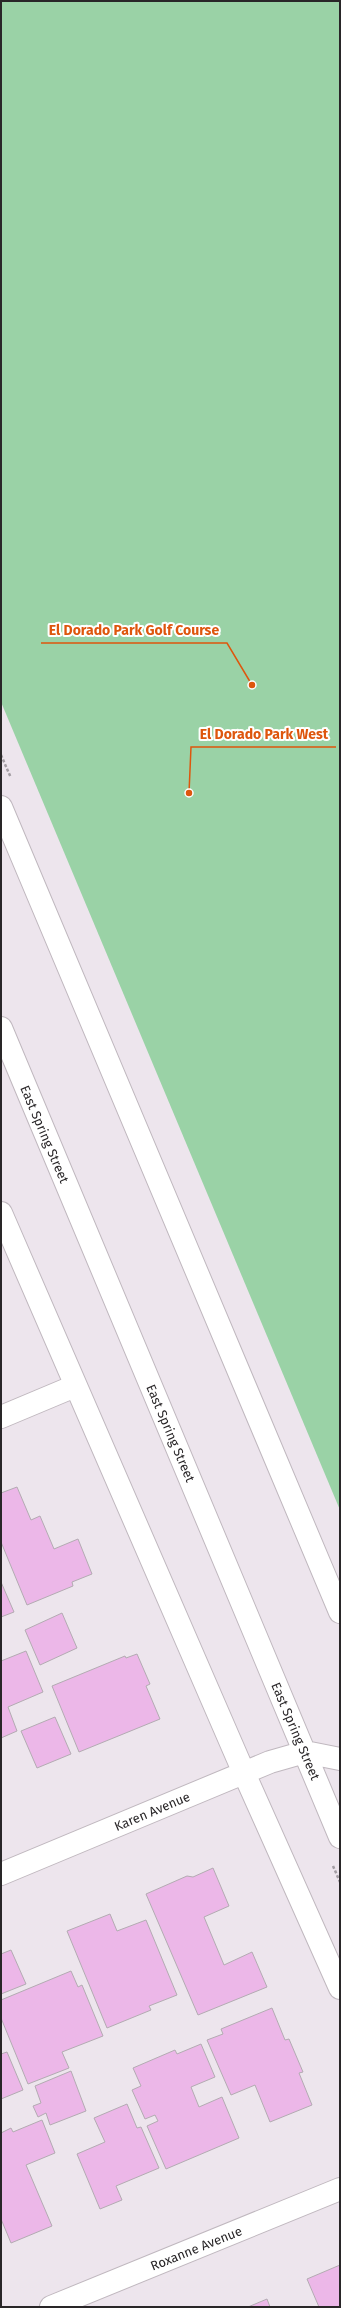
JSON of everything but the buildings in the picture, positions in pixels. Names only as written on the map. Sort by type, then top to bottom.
[{"type":"main road","points":[[1,806],[340,1612]]},
{"type":"main road","name":"East Spring Street","points":[[1,1028],[340,1837]]},
{"type":"main road","points":[[1,1213],[244,1773],[340,1988]]},
{"type":"main road","points":[[1,1417],[75,1386]]},
{"type":"main road","points":[[305,1752],[340,1759]]},
{"type":"main road","name":"Karen Avenue","points":[[1,1874],[244,1773],[305,1752]]},
{"type":"main road","name":"Roxanne Avenue","points":[[51,2307],[340,2189]]},
{"type":"green space","points":[[1,1],[340,1],[340,1510],[1,702]]},
{"type":"place","name":"El Dorado Park Golf Course","points":[[252,685]]},
{"type":"place","name":"El Dorado Park West","points":[[189,793]]}]
